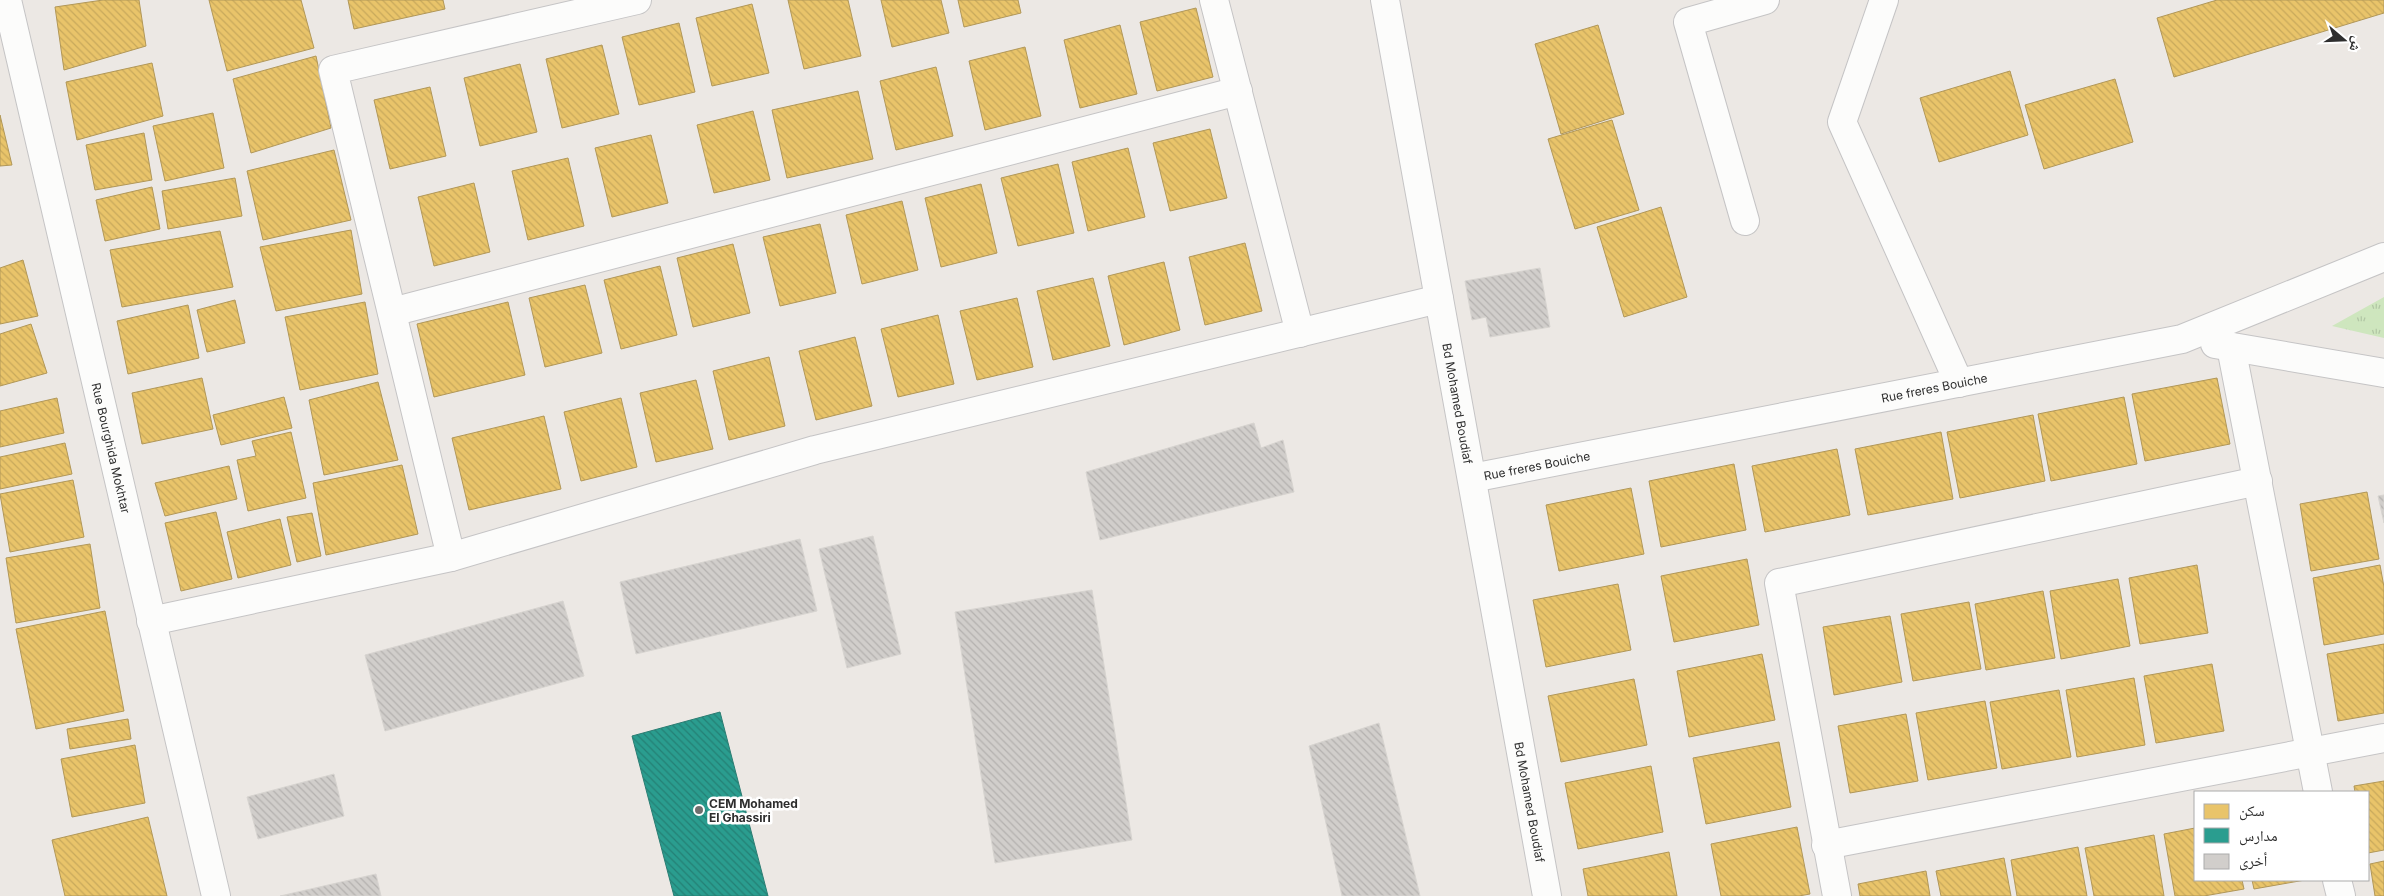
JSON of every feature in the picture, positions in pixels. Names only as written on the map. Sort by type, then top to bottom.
[{"type":"street","name":"Rue Bourghida Mokhtar","points":[[7,0],[216,896]]},
{"type":"street","points":[[452,557],[333,70],[637,0]]},
{"type":"street","points":[[1214,0],[1300,333]]},
{"type":"street","name":"Bd Mohamed Boudiaf","points":[[1385,0],[1547,896]]},
{"type":"street","points":[[1745,221],[1688,22],[1765,0]]},
{"type":"street","points":[[1884,0],[1842,122],[1959,383]]},
{"type":"street","points":[[392,312],[1238,91]]},
{"type":"street","name":"Rue freres Bouiche","points":[[1472,478],[2182,339],[2384,257]]},
{"type":"street","points":[[151,622],[452,557],[815,450],[1439,299]]},
{"type":"street","points":[[2182,339],[2384,373]]},
{"type":"street","points":[[2232,347],[2318,791]]},
{"type":"street","points":[[1837,896],[1826,845],[1779,583],[2258,481]]},
{"type":"street","points":[[1826,845],[2384,738]]},
{"type":"street","points":[[2337,881],[2341,896]]},
{"type":"green space","points":[[2384,297],[2384,338],[2332,326]]},
{"type":"building: سكن","points":[[103,0],[139,0],[146,46],[64,70],[55,7]]},
{"type":"building: سكن","points":[[209,0],[301,0],[314,48],[227,71]]},
{"type":"building: سكن","points":[[348,0],[443,0],[445,9],[354,29]]},
{"type":"building: سكن","points":[[788,0],[848,0],[861,56],[804,69]]},
{"type":"building: سكن","points":[[881,0],[941,0],[949,33],[892,47]]},
{"type":"building: سكن","points":[[958,0],[1018,0],[1021,13],[964,27]]},
{"type":"building: سكن","points":[[2217,0],[2384,0],[2384,13],[2174,77],[2157,18]]},
{"type":"building: سكن","points":[[752,4],[769,73],[712,86],[696,18]]},
{"type":"building: سكن","points":[[1196,8],[1213,77],[1157,91],[1140,22]]},
{"type":"building: سكن","points":[[679,23],[695,92],[639,105],[622,37]]},
{"type":"building: سكن","points":[[1120,25],[1137,94],[1080,108],[1064,40]]},
{"type":"building: سكن","points":[[1598,25],[1624,114],[1561,134],[1535,44]]},
{"type":"building: سكن","points":[[602,45],[619,114],[562,128],[546,59]]},
{"type":"building: سكن","points":[[1025,47],[1041,116],[985,130],[969,61]]},
{"type":"building: سكن","points":[[316,56],[331,128],[251,153],[233,79]]},
{"type":"building: سكن","points":[[152,63],[163,116],[77,140],[66,82]]},
{"type":"building: سكن","points":[[520,64],[537,132],[480,146],[464,78]]},
{"type":"building: سكن","points":[[936,67],[953,136],[896,150],[880,81]]},
{"type":"building: سكن","points":[[2010,71],[2028,135],[1939,162],[1920,98]]},
{"type":"building: سكن","points":[[2115,79],[2133,142],[2044,169],[2025,105]]},
{"type":"building: سكن","points":[[430,87],[446,156],[390,169],[374,100]]},
{"type":"building: سكن","points":[[858,91],[873,159],[787,178],[772,110]]},
{"type":"building: سكن","points":[[753,111],[770,180],[714,193],[697,125]]},
{"type":"building: سكن","points":[[213,113],[224,168],[165,181],[153,126]]},
{"type":"building: سكن","points":[[0,115],[12,165],[0,166]]},
{"type":"building: سكن","points":[[1612,120],[1639,210],[1575,229],[1548,139]]},
{"type":"building: سكن","points":[[1210,129],[1227,198],[1170,211],[1153,143]]},
{"type":"building: سكن","points":[[144,133],[152,180],[95,190],[86,145]]},
{"type":"building: سكن","points":[[651,135],[668,203],[612,217],[595,148]]},
{"type":"building: سكن","points":[[1128,148],[1145,217],[1088,231],[1072,162]]},
{"type":"building: سكن","points":[[334,150],[351,220],[263,240],[247,171]]},
{"type":"building: سكن","points":[[568,158],[584,226],[528,240],[512,171]]},
{"type":"building: سكن","points":[[1058,164],[1074,233],[1018,246],[1001,178]]},
{"type":"building: سكن","points":[[235,178],[242,216],[168,229],[162,191]]},
{"type":"building: سكن","points":[[474,183],[490,252],[434,266],[418,197]]},
{"type":"building: سكن","points":[[981,184],[997,253],[941,267],[925,198]]},
{"type":"building: سكن","points":[[152,187],[160,229],[105,241],[96,200]]},
{"type":"building: سكن","points":[[902,201],[918,270],[862,284],[846,215]]},
{"type":"building: سكن","points":[[1661,207],[1687,297],[1624,317],[1597,227]]},
{"type":"building: سكن","points":[[820,224],[836,293],[780,306],[763,237]]},
{"type":"building: سكن","points":[[351,230],[362,294],[276,311],[260,247]]},
{"type":"building: سكن","points":[[220,231],[233,287],[122,307],[110,250]]},
{"type":"building: سكن","points":[[1245,243],[1262,311],[1205,325],[1189,257]]},
{"type":"building: سكن","points":[[733,244],[750,313],[693,327],[677,258]]},
{"type":"building: سكن","points":[[23,260],[38,316],[0,324],[0,268]]},
{"type":"building: سكن","points":[[1164,262],[1180,330],[1124,345],[1108,276]]},
{"type":"building: سكن","points":[[660,266],[677,335],[621,349],[604,280]]},
{"type":"building: سكن","points":[[1093,278],[1110,346],[1053,360],[1037,291]]},
{"type":"building: سكن","points":[[585,285],[602,353],[545,367],[529,298]]},
{"type":"building: سكن","points":[[1017,298],[1033,367],[977,380],[960,311]]},
{"type":"building: سكن","points":[[235,300],[245,343],[207,352],[197,310]]},
{"type":"building: سكن","points":[[365,302],[378,374],[300,390],[285,317]]},
{"type":"building: سكن","points":[[508,302],[525,375],[434,397],[417,324]]},
{"type":"building: سكن","points":[[188,305],[199,358],[128,374],[117,321]]},
{"type":"building: سكن","points":[[938,315],[954,384],[898,397],[881,329]]},
{"type":"building: سكن","points":[[31,324],[47,373],[0,386],[0,334]]},
{"type":"building: سكن","points":[[855,337],[872,406],[816,420],[799,351]]},
{"type":"building: سكن","points":[[769,357],[785,426],[729,440],[713,371]]},
{"type":"building: سكن","points":[[202,378],[213,429],[142,444],[132,393]]},
{"type":"building: سكن","points":[[2217,378],[2230,444],[2145,461],[2132,394]]},
{"type":"building: سكن","points":[[696,380],[713,449],[656,462],[640,393]]},
{"type":"building: سكن","points":[[378,382],[398,460],[324,475],[309,400]]},
{"type":"building: سكن","points":[[284,397],[292,428],[221,445],[213,415]]},
{"type":"building: سكن","points":[[2124,397],[2137,464],[2051,481],[2038,414]]},
{"type":"building: سكن","points":[[57,398],[64,433],[0,447],[0,411]]},
{"type":"building: سكن","points":[[621,398],[637,467],[581,481],[564,412]]},
{"type":"building: سكن","points":[[2033,415],[2045,481],[1960,498],[1947,432]]},
{"type":"building: سكن","points":[[544,416],[561,489],[469,510],[452,438]]},
{"type":"building: سكن","points":[[291,432],[306,498],[248,511],[237,460],[256,456],[252,441]]},
{"type":"building: سكن","points":[[1941,432],[1953,499],[1868,515],[1855,449]]},
{"type":"building: سكن","points":[[65,443],[72,474],[0,489],[0,457]]},
{"type":"building: سكن","points":[[1837,449],[1850,515],[1765,532],[1752,466]]},
{"type":"building: سكن","points":[[1734,464],[1746,530],[1661,547],[1649,481]]},
{"type":"building: سكن","points":[[402,465],[418,534],[326,555],[313,483]]},
{"type":"building: سكن","points":[[229,466],[237,499],[165,516],[155,483]]},
{"type":"building: سكن","points":[[73,480],[84,537],[10,552],[0,494]]},
{"type":"building: سكن","points":[[1631,488],[1644,554],[1559,571],[1546,505]]},
{"type":"building: سكن","points":[[2367,492],[2379,559],[2311,571],[2300,504]]},
{"type":"building: سكن","points":[[216,512],[232,579],[181,591],[165,523]]},
{"type":"building: سكن","points":[[312,513],[321,556],[297,562],[287,517]]},
{"type":"building: سكن","points":[[280,519],[291,565],[238,578],[227,532]]},
{"type":"building: سكن","points":[[90,544],[100,608],[16,623],[6,558]]},
{"type":"building: سكن","points":[[1747,559],[1759,625],[1674,642],[1661,576]]},
{"type":"building: سكن","points":[[2197,565],[2208,633],[2140,644],[2129,578]]},
{"type":"building: سكن","points":[[2380,565],[2384,587],[2384,634],[2324,645],[2313,578]]},
{"type":"building: سكن","points":[[2118,579],[2130,646],[2061,659],[2050,591]]},
{"type":"building: سكن","points":[[1618,584],[1631,650],[1546,667],[1533,600]]},
{"type":"building: سكن","points":[[2043,591],[2055,658],[1986,670],[1975,604]]},
{"type":"building: سكن","points":[[1969,602],[1981,669],[1913,681],[1901,614]]},
{"type":"building: سكن","points":[[105,611],[124,711],[36,729],[16,629]]},
{"type":"building: سكن","points":[[1890,616],[1902,682],[1834,695],[1823,627]]},
{"type":"building: سكن","points":[[2384,644],[2384,713],[2338,721],[2327,654]]},
{"type":"building: سكن","points":[[1762,654],[1775,720],[1689,737],[1677,671]]},
{"type":"building: سكن","points":[[2212,664],[2224,731],[2156,743],[2144,676]]},
{"type":"building: سكن","points":[[2134,678],[2145,745],[2077,757],[2066,690]]},
{"type":"building: سكن","points":[[1634,679],[1647,745],[1561,762],[1548,696]]},
{"type":"building: سكن","points":[[2059,690],[2071,757],[2002,769],[1990,702]]},
{"type":"building: سكن","points":[[1985,701],[1997,768],[1928,780],[1916,713]]},
{"type":"building: سكن","points":[[1906,714],[1918,781],[1850,793],[1838,726]]},
{"type":"building: سكن","points":[[128,719],[131,739],[70,749],[67,729]]},
{"type":"building: سكن","points":[[1779,742],[1791,807],[1706,824],[1693,758]]},
{"type":"building: سكن","points":[[135,745],[145,803],[72,817],[61,759]]},
{"type":"building: سكن","points":[[1651,766],[1663,832],[1578,849],[1565,783]]},
{"type":"building: سكن","points":[[2384,781],[2384,850],[2369,853],[2369,791],[2355,791],[2354,786]]},
{"type":"building: سكن","points":[[148,817],[167,896],[65,896],[52,840]]},
{"type":"building: سكن","points":[[1797,827],[1810,894],[1799,896],[1721,896],[1711,844]]},
{"type":"building: سكن","points":[[2194,828],[2194,881],[2242,881],[2244,889],[2204,896],[2175,896],[2164,834]]},
{"type":"building: سكن","points":[[2154,835],[2164,896],[2094,896],[2085,848]]},
{"type":"building: سكن","points":[[2078,847],[2087,896],[2017,896],[2011,860]]},
{"type":"building: سكن","points":[[1669,852],[1677,896],[1588,896],[1583,869]]},
{"type":"building: سكن","points":[[2004,858],[2011,896],[1941,896],[1936,871]]},
{"type":"building: سكن","points":[[2384,861],[2384,896],[2375,896],[2370,864]]},
{"type":"building: سكن","points":[[1926,871],[1930,896],[1860,896],[1858,884]]},
{"type":"building: سكن","points":[[2252,881],[2299,881],[2254,889]]},
{"type":"building: مدارس","name":"CEM Mohamed El Ghassiri","points":[[720,712],[768,896],[674,896],[632,736]]},
{"type":"building: أخرى","points":[[1540,268],[1550,327],[1490,337],[1486,317],[1472,320],[1465,281]]},
{"type":"building: أخرى","points":[[1254,423],[1261,448],[1283,440],[1294,492],[1100,540],[1086,472]]},
{"type":"building: أخرى","points":[[2384,495],[2384,523],[2378,496]]},
{"type":"building: أخرى","points":[[873,536],[901,654],[847,668],[819,549]]},
{"type":"building: أخرى","points":[[800,539],[817,611],[636,654],[620,582]]},
{"type":"building: أخرى","points":[[1092,590],[1132,840],[995,863],[955,612]]},
{"type":"building: أخرى","points":[[563,601],[584,676],[385,731],[365,655]]},
{"type":"building: أخرى","points":[[1379,723],[1420,896],[1342,896],[1309,746]]},
{"type":"building: أخرى","points":[[334,774],[344,816],[258,839],[247,797]]},
{"type":"building: أخرى","points":[[376,874],[381,896],[280,896]]},
{"type":"place","name":"CEM Mohamed El Ghassiri","points":[[699,810]]}]
